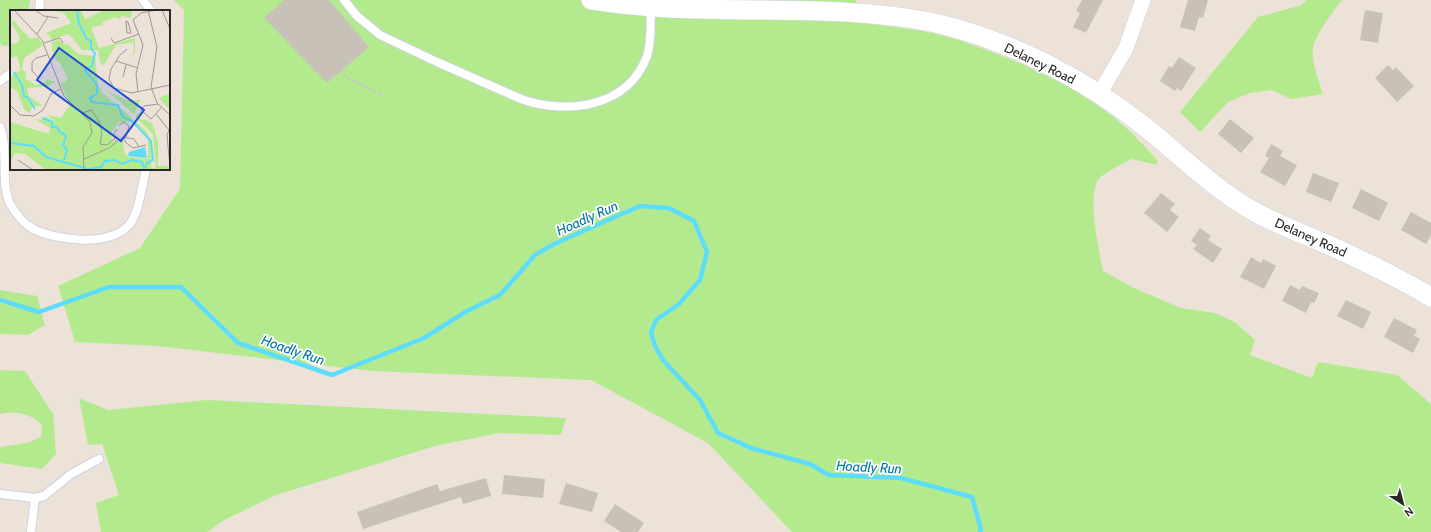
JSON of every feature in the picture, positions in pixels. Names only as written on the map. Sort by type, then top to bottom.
[{"type":"street","name":"Delaney Road","points":[[591,0],[651,7],[687,9],[816,8],[888,14],[935,23],[998,43],[1034,58],[1100,93],[1251,210],[1389,273],[1431,297]]},
{"type":"street","points":[[1100,93],[1126,48],[1143,0]]},
{"type":"lane","points":[[39,10],[40,0]]},
{"type":"lane","points":[[143,0],[150,10]]},
{"type":"lane","points":[[344,0],[371,29],[386,38],[521,99],[536,104],[556,107],[584,106],[606,99],[619,92],[631,81],[647,56],[651,7]]},
{"type":"lane","points":[[0,79],[10,74]]},
{"type":"lane","points":[[0,127],[4,145],[4,176],[9,203],[29,226],[41,232],[70,239],[99,239],[120,233],[129,225],[136,213],[146,170]]},
{"type":"lane","points":[[0,494],[35,498],[44,496],[71,474],[99,459]]},
{"type":"lane","points":[[31,532],[35,498]]},
{"type":"path","points":[[340,71],[350,80],[383,94]]},
{"type":"green space","points":[[0,0],[30,0],[28,10],[10,10],[10,45],[2,46],[0,42]]},
{"type":"green space","points":[[174,0],[856,0],[864,23],[945,36],[1007,58],[1067,86],[1104,110],[1132,134],[1157,160],[1157,165],[1132,159],[1109,171],[1098,180],[1095,188],[1094,211],[1103,271],[1136,289],[1181,308],[1215,313],[1236,323],[1255,340],[1250,355],[1312,378],[1318,362],[1397,375],[1431,404],[1431,532],[792,532],[708,443],[591,380],[372,371],[158,346],[75,342],[58,286],[140,248],[180,189],[184,10]]},
{"type":"green space","points":[[1306,0],[1342,0],[1314,43],[1314,65],[1323,94],[1291,99],[1272,90],[1250,93],[1228,102],[1200,132],[1180,112],[1258,17],[1302,5]]},
{"type":"green space","points":[[0,290],[37,296],[45,325],[28,335],[0,334]]},
{"type":"green space","points":[[0,370],[25,371],[53,414],[56,454],[42,469],[0,463],[0,447],[27,443],[41,437],[42,425],[28,415],[17,413],[0,414]]},
{"type":"green space","points":[[79,398],[108,410],[207,400],[566,418],[561,435],[499,433],[435,446],[276,495],[224,520],[207,532],[101,532],[96,503],[119,495],[102,444],[88,445]]},
{"type":"building","points":[[284,0],[329,0],[369,47],[327,83],[264,18]]},
{"type":"building","points":[[1082,0],[1103,0],[1086,33],[1073,27],[1080,13],[1076,11]]},
{"type":"building","points":[[1188,0],[1208,0],[1203,18],[1199,17],[1195,31],[1180,27]]},
{"type":"building","points":[[1365,10],[1383,13],[1378,43],[1360,40]]},
{"type":"building","points":[[1179,57],[1196,68],[1181,91],[1177,88],[1175,91],[1160,81],[1169,66],[1172,68]]},
{"type":"building","points":[[1388,65],[1393,70],[1396,67],[1414,86],[1397,102],[1375,78]]},
{"type":"building","points":[[1230,119],[1254,138],[1241,153],[1218,134]]},
{"type":"building","points":[[1271,144],[1283,151],[1280,156],[1297,165],[1285,186],[1260,172],[1269,158],[1265,156]]},
{"type":"building","points":[[1313,173],[1339,183],[1331,202],[1306,192]]},
{"type":"building","points":[[1361,189],[1388,203],[1379,221],[1352,208]]},
{"type":"building","points":[[1161,193],[1175,204],[1170,210],[1179,217],[1167,232],[1144,213]]},
{"type":"building","points":[[1411,212],[1431,223],[1431,235],[1426,244],[1401,230]]},
{"type":"building","points":[[1200,228],[1211,236],[1208,240],[1222,249],[1213,263],[1193,249],[1197,245],[1191,241]]},
{"type":"building","points":[[1251,257],[1261,263],[1263,259],[1276,266],[1264,289],[1240,277]]},
{"type":"building","points":[[1290,285],[1300,290],[1302,286],[1319,293],[1314,303],[1311,302],[1306,313],[1282,301]]},
{"type":"building","points":[[1346,300],[1371,312],[1363,329],[1337,316]]},
{"type":"building","points":[[1394,318],[1417,330],[1414,336],[1420,339],[1413,353],[1384,337]]},
{"type":"building","points":[[504,475],[545,479],[543,498],[502,494]]},
{"type":"building","points":[[486,478],[491,496],[463,504],[461,497],[363,529],[357,512],[437,484],[440,491]]},
{"type":"building","points":[[566,483],[598,493],[592,512],[559,504]]},
{"type":"building","points":[[615,504],[644,523],[638,532],[621,532],[604,521]]},
{"type":"waterway","name":"Hoadly Run","points":[[0,300],[39,312],[109,287],[181,287],[238,343],[332,375],[424,338],[467,311],[500,295],[535,255],[554,244],[640,206],[669,208],[694,221],[707,252],[700,280],[679,304],[656,320],[651,332],[655,346],[663,360],[700,400],[718,433],[751,448],[810,464],[829,475],[901,478],[972,497],[981,529],[980,532]]}]
